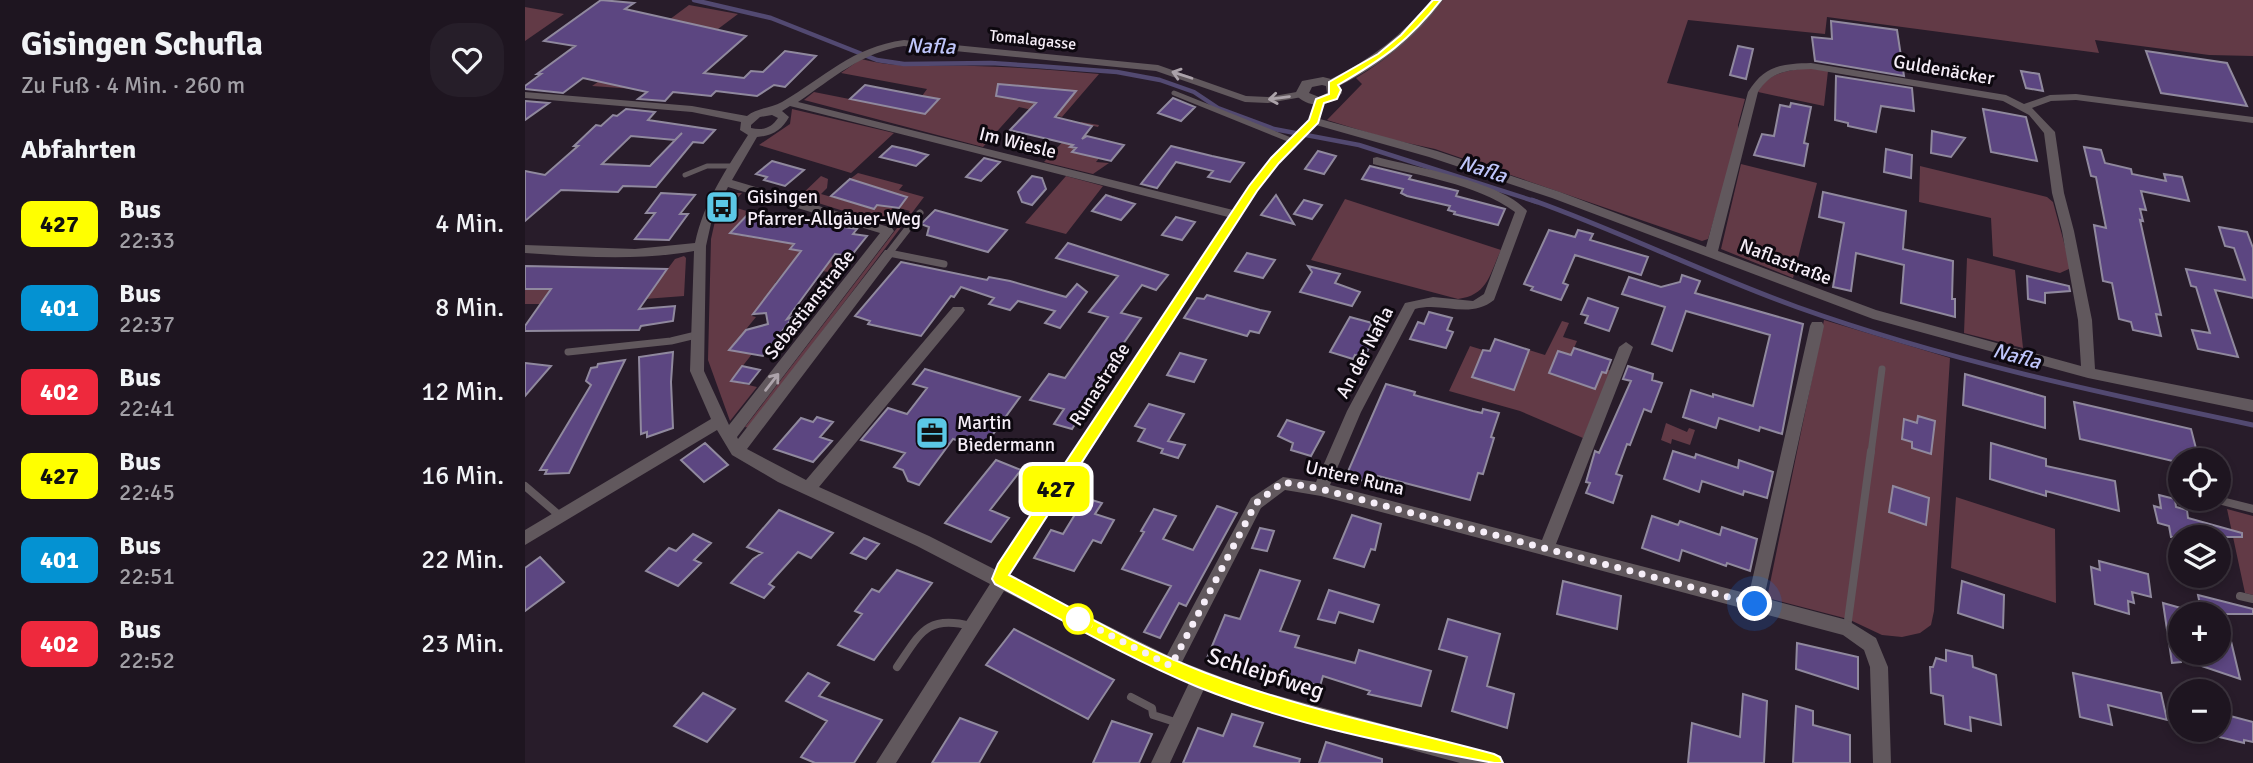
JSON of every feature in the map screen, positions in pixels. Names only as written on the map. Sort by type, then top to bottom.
[{"type":"street","name":"Runastraße","points":[[1332,84],[1381,56],[1405,37],[1437,0]]},
{"type":"street","name":"Tomalagasse","points":[[774,111],[849,63],[892,44],[931,45],[1159,68],[1196,79],[1228,94],[1250,99],[1268,100],[1302,94]]},
{"type":"street","name":"Guldenäcker","points":[[1711,252],[1753,92],[1761,78],[1770,71],[1788,66],[1811,66],[1977,91],[2006,98],[2025,107],[2049,132],[2058,193],[2069,231],[2085,320],[2088,373]]},
{"type":"street","name":"Runastraße","points":[[885,763],[995,593],[1004,569],[1253,189],[1303,132],[1319,101],[1333,96],[1336,90],[1332,84],[1323,81],[1311,82],[1303,87],[1302,94]]},
{"type":"street","points":[[1302,94],[1308,99],[1319,101]]},
{"type":"street","points":[[525,95],[680,108],[748,120],[757,114],[774,111],[783,117],[781,124],[766,132],[754,133],[746,130],[748,120]]},
{"type":"street","points":[[2025,107],[2040,100],[2061,96],[2184,114],[2253,120]]},
{"type":"street","name":"Im Wiesle","points":[[790,103],[1236,215]]},
{"type":"street","name":"Naflastraße","points":[[1303,132],[1462,163],[1711,252],[1873,314],[2088,373],[2253,406]]},
{"type":"street","points":[[754,133],[723,183],[706,219],[700,246],[697,371],[719,421],[737,451],[888,253]]},
{"type":"street","name":"An der Nafla","points":[[1321,489],[1354,411],[1410,306],[1423,300],[1471,307],[1483,304],[1489,297],[1521,211],[1505,200],[1467,186],[1377,161]]},
{"type":"street","name":"Sebastianstraße","points":[[723,183],[747,187],[888,231],[729,436]]},
{"type":"street","points":[[525,249],[642,251],[682,250],[700,246]]},
{"type":"street","points":[[809,488],[958,310]]},
{"type":"street","points":[[1755,604],[1817,326]]},
{"type":"street","points":[[1547,548],[1626,347]]},
{"type":"street","points":[[525,538],[719,421]]},
{"type":"street","name":"Schleipfweg","points":[[737,451],[1201,679],[1254,698],[1494,763]]},
{"type":"street","name":"Untere Runa","points":[[1171,666],[1256,503],[1283,482],[1321,489],[1847,628],[1870,645],[1879,667],[1882,763]]},
{"type":"street","points":[[1160,763],[1201,679]]},
{"type":"lane","points":[[1174,93],[1303,132]]},
{"type":"lane","points":[[685,175],[707,166],[734,166]]},
{"type":"lane","points":[[920,213],[888,253],[944,264]]},
{"type":"lane","points":[[568,352],[671,341],[696,335]]},
{"type":"lane","points":[[1847,628],[1882,369]]},
{"type":"lane","points":[[525,486],[560,516]]},
{"type":"lane","points":[[2231,503],[2253,509]]},
{"type":"lane","points":[[2240,596],[2253,599]]},
{"type":"lane","points":[[897,667],[928,625],[947,618],[972,627]]},
{"type":"lane","points":[[1131,697],[1151,708],[1153,715],[1178,723]]},
{"type":"shaded area","points":[[1443,0],[2253,0],[2253,56],[2209,55],[2095,40],[2099,53],[1827,17],[1825,34],[1688,20],[1667,83],[1745,99],[1738,125],[1739,135],[1708,239],[1702,241],[1435,149],[1389,139],[1327,120],[1362,84],[1356,78],[1404,43]]},
{"type":"shaded area","points":[[689,5],[738,14],[718,29],[686,24],[616,85],[634,89],[592,86],[640,53],[630,49]]},
{"type":"shaded area","points":[[525,7],[564,14],[525,41]]},
{"type":"shaded area","points":[[861,59],[904,65],[1005,67],[1099,74],[1062,117],[1019,107],[983,147],[804,100],[814,92],[925,114],[939,100],[922,96],[927,89],[841,73]]},
{"type":"shaded area","points":[[1807,68],[1828,71],[1824,106],[1758,92],[1773,76]]},
{"type":"shaded area","points":[[792,109],[894,133],[851,173],[759,145],[790,124]]},
{"type":"shaded area","points":[[1081,122],[1099,125],[1085,124],[1068,143],[1074,145],[1073,151],[1101,156],[1096,162],[1109,163],[1093,174],[1044,162]]},
{"type":"shaded area","points":[[1741,164],[1817,183],[1793,278],[1721,249]]},
{"type":"shaded area","points":[[1920,166],[2047,197],[2053,202],[2071,268],[2060,273],[1993,256],[1991,218],[1919,202]]},
{"type":"shaded area","points":[[858,173],[903,185],[899,190],[924,197],[749,428],[745,427],[910,211],[899,208],[906,197],[889,206],[894,210],[885,224],[799,197],[821,176],[828,179],[827,188],[821,194],[867,207],[885,190],[850,179]]},
{"type":"shaded area","points":[[1066,176],[1103,186],[1066,234],[1025,223]]},
{"type":"shaded area","points":[[729,193],[742,193],[730,206],[750,212],[730,234],[794,244],[790,249],[848,259],[837,273],[821,271],[799,254],[775,283],[778,284],[752,316],[756,317],[729,350],[752,354],[731,381],[757,387],[730,421],[708,360],[711,239],[715,221],[721,218]]},
{"type":"shaded area","points":[[1345,199],[1501,250],[1482,288],[1468,297],[1458,299],[1311,260]]},
{"type":"shaded area","points":[[684,256],[684,296],[579,304],[525,304],[525,284],[655,286],[675,259]]},
{"type":"shaded area","points":[[1967,258],[2015,270],[2023,348],[1964,333]]},
{"type":"shaded area","points":[[1824,320],[1950,358],[1934,611],[1931,625],[1920,633],[1902,637],[1882,635],[1848,619],[1767,598]]},
{"type":"shaded area","points":[[1562,321],[1569,323],[1563,337],[1577,341],[1571,355],[1558,351],[1549,373],[1594,388],[1603,368],[1612,371],[1583,438],[1520,411],[1449,391],[1470,346],[1483,350],[1472,377],[1514,389],[1529,350],[1545,355]]},
{"type":"shaded area","points":[[1666,423],[1687,432],[1689,428],[1695,430],[1690,445],[1672,439],[1671,444],[1661,440]]},
{"type":"shaded area","points":[[1956,497],[2055,529],[2056,603],[1951,568]]},
{"type":"shaded area","points":[[2227,511],[2253,516],[2253,595],[2245,593]]},
{"type":"building","points":[[601,0],[634,3],[625,9],[746,36],[704,73],[744,78],[751,71],[763,72],[785,51],[816,56],[785,87],[774,85],[757,96],[716,91],[711,96],[673,92],[665,101],[638,99],[647,92],[583,78],[563,93],[525,89],[525,86],[541,74],[537,74],[575,46],[544,41]]},
{"type":"building","points":[[1831,21],[1897,30],[1904,76],[1815,61],[1812,37],[1832,39]]},
{"type":"building","points":[[1738,46],[1753,49],[1746,79],[1730,75]]},
{"type":"building","points":[[2146,51],[2227,63],[2247,106],[2161,93]]},
{"type":"building","points":[[2021,71],[2039,74],[2043,91],[2026,88]]},
{"type":"building","points":[[1836,76],[1912,88],[1914,111],[1881,106],[1876,132],[1848,126],[1848,123],[1835,120]]},
{"type":"building","points":[[998,84],[1076,91],[1055,117],[1092,126],[1082,139],[1087,136],[1124,145],[1111,161],[1072,152],[1076,148],[1070,147],[1073,145],[1010,130],[1036,103],[996,96]]},
{"type":"building","points":[[865,85],[939,99],[925,114],[850,99]]},
{"type":"building","points":[[1173,98],[1195,107],[1181,121],[1158,113]]},
{"type":"building","points":[[525,101],[549,103],[525,120]]},
{"type":"building","points":[[1791,103],[1811,107],[1804,143],[1808,144],[1804,166],[1754,155],[1762,134],[1774,136],[1780,105],[1790,107]]},
{"type":"building","points":[[626,109],[655,112],[648,120],[715,130],[703,143],[693,142],[656,187],[623,186],[618,192],[561,190],[525,221],[525,171],[545,175],[578,146],[574,146],[596,125],[601,126],[613,115],[617,116]],"holes":[[[682,133],[650,166],[602,164],[631,136],[675,140]]]},
{"type":"building","points":[[1983,109],[2026,117],[2037,161],[1991,152]]},
{"type":"building","points":[[1932,131],[1965,138],[1951,157],[1931,153]]},
{"type":"building","points":[[892,146],[928,155],[916,166],[880,157]]},
{"type":"building","points":[[1171,146],[1244,163],[1230,182],[1208,177],[1213,171],[1176,162],[1157,188],[1141,184]]},
{"type":"building","points":[[2084,147],[2101,150],[2105,163],[2131,169],[2132,174],[2166,181],[2164,174],[2182,177],[2189,201],[2141,191],[2146,210],[2140,209],[2143,221],[2140,220],[2161,315],[2156,314],[2161,336],[2133,330],[2131,322],[2119,319],[2112,283],[2103,281],[2094,225],[2106,228],[2096,177],[2091,176]]},
{"type":"building","points":[[1886,149],[1912,155],[1911,178],[1884,172]]},
{"type":"building","points":[[1318,151],[1336,156],[1324,174],[1305,169]]},
{"type":"building","points":[[984,158],[1000,162],[981,181],[966,177]]},
{"type":"building","points":[[772,161],[804,170],[785,186],[764,180],[767,177],[756,174]]},
{"type":"building","points":[[1370,166],[1411,176],[1409,179],[1458,191],[1456,196],[1505,209],[1498,225],[1454,214],[1455,212],[1448,210],[1450,206],[1407,196],[1401,193],[1403,189],[1362,179]]},
{"type":"building","points":[[1032,176],[1042,178],[1046,189],[1032,205],[1022,202],[1018,192]]},
{"type":"building","points":[[850,179],[907,197],[899,208],[877,205],[874,209],[831,196]]},
{"type":"building","points":[[1823,192],[1906,211],[1903,249],[1953,261],[1952,299],[1955,299],[1955,317],[1901,303],[1904,265],[1856,253],[1851,291],[1833,287],[1844,223],[1819,217]]},
{"type":"building","points":[[661,193],[695,195],[680,214],[688,214],[669,240],[635,239],[655,213],[646,213]]},
{"type":"building","points":[[1106,195],[1135,204],[1121,220],[1092,211]]},
{"type":"building","points":[[1276,195],[1294,224],[1261,215]]},
{"type":"building","points":[[1304,200],[1322,205],[1312,219],[1294,214]]},
{"type":"building","points":[[935,210],[1007,230],[988,252],[927,235],[929,227],[921,224]]},
{"type":"building","points":[[750,212],[857,229],[853,234],[867,236],[851,256],[835,254],[763,356],[729,350],[746,330],[768,324],[766,313],[753,314],[801,251],[790,249],[794,244],[730,233]]},
{"type":"building","points":[[1176,217],[1195,222],[1182,240],[1162,235]]},
{"type":"building","points":[[2219,227],[2247,232],[2253,248],[2253,298],[2215,290],[2238,357],[2198,349],[2192,330],[2210,333],[2196,287],[2191,286],[2186,269],[2245,280],[2234,248],[2225,246]]},
{"type":"building","points":[[1549,230],[1575,237],[1578,230],[1593,234],[1590,240],[1648,257],[1641,275],[1575,255],[1563,283],[1568,285],[1561,300],[1531,290],[1533,287],[1524,284]]},
{"type":"building","points":[[1068,243],[1168,275],[1156,290],[1142,285],[1121,313],[1141,318],[1089,393],[1094,394],[1072,429],[1054,424],[1064,409],[1030,400],[1049,374],[1065,378],[1108,317],[1089,312],[1118,276],[1056,258]]},
{"type":"building","points":[[1247,253],[1275,260],[1263,278],[1235,271]]},
{"type":"building","points":[[901,262],[987,280],[989,277],[1010,281],[1066,297],[1077,284],[1087,292],[1060,328],[1045,323],[1055,311],[1018,301],[1010,310],[989,304],[994,298],[961,287],[921,336],[868,324],[870,321],[855,316]]},
{"type":"building","points":[[525,266],[667,269],[639,309],[675,306],[673,321],[641,326],[639,330],[525,331],[525,326],[551,289],[525,289]]},
{"type":"building","points":[[1308,266],[1340,274],[1335,283],[1360,292],[1352,306],[1300,292],[1312,272]]},
{"type":"building","points":[[1682,275],[1700,281],[1695,293],[1803,324],[1782,434],[1760,427],[1759,431],[1719,418],[1716,428],[1683,417],[1691,390],[1753,406],[1770,335],[1686,311],[1672,351],[1652,344],[1665,307],[1622,294],[1629,277],[1661,287],[1680,282]]},
{"type":"building","points":[[2027,276],[2069,286],[2070,291],[2045,293],[2045,303],[2028,299]]},
{"type":"building","points":[[1207,295],[1270,312],[1259,333],[1250,331],[1247,336],[1184,318],[1197,298],[1204,299]]},
{"type":"building","points":[[1588,298],[1618,308],[1609,331],[1585,323],[1588,316],[1581,314]]},
{"type":"building","points":[[1429,312],[1452,318],[1447,330],[1453,332],[1446,348],[1410,339],[1418,322],[1424,324]]},
{"type":"building","points":[[1350,317],[1372,323],[1365,338],[1373,340],[1364,358],[1355,355],[1353,359],[1330,352]]},
{"type":"building","points":[[1495,339],[1529,350],[1514,390],[1472,377],[1483,350],[1490,351]]},
{"type":"building","points":[[1574,348],[1611,360],[1595,389],[1549,373],[1558,351],[1571,355]]},
{"type":"building","points":[[673,352],[673,428],[647,437],[647,432],[641,434],[639,357]]},
{"type":"building","points":[[1180,353],[1206,360],[1194,382],[1167,375]]},
{"type":"building","points":[[625,360],[569,473],[545,474],[547,470],[540,470],[591,385],[586,381],[591,368],[597,367],[598,364]]},
{"type":"building","points":[[525,363],[551,366],[525,396]]},
{"type":"building","points":[[742,366],[760,370],[749,384],[731,381]]},
{"type":"building","points":[[1628,366],[1653,374],[1652,380],[1662,383],[1651,412],[1644,409],[1630,445],[1627,444],[1616,474],[1622,476],[1613,503],[1586,493],[1590,483],[1586,482],[1595,451],[1599,453],[1631,381],[1623,379]]},
{"type":"building","points":[[925,369],[1020,397],[983,448],[953,439],[919,485],[908,481],[903,470],[894,467],[905,453],[861,440],[888,408],[907,414],[927,388],[913,384]]},
{"type":"building","points":[[1965,374],[2045,397],[2045,428],[1963,405]]},
{"type":"building","points":[[1386,384],[1415,392],[1414,395],[1473,411],[1482,413],[1483,409],[1499,413],[1483,474],[1478,473],[1470,500],[1378,476],[1375,484],[1346,476]]},
{"type":"building","points":[[2074,402],[2191,429],[2196,448],[2168,448],[2168,460],[2080,439]]},
{"type":"building","points":[[1149,404],[1184,414],[1168,441],[1185,445],[1178,458],[1161,453],[1163,449],[1138,441],[1145,429],[1135,426]]},
{"type":"building","points":[[1918,416],[1935,421],[1931,454],[1912,448],[1912,442],[1902,439],[1904,419],[1917,423]]},
{"type":"building","points":[[817,417],[833,422],[820,437],[832,441],[813,462],[774,449],[801,418],[813,422]]},
{"type":"building","points":[[1287,420],[1324,432],[1311,456],[1291,450],[1293,443],[1278,436]]},
{"type":"building","points":[[705,443],[728,465],[704,482],[681,460]]},
{"type":"building","points":[[1991,443],[2046,459],[2046,466],[2115,481],[2119,511],[2046,491],[2046,496],[1990,479]]},
{"type":"building","points":[[1673,451],[1695,458],[1696,454],[1738,468],[1739,460],[1773,472],[1767,498],[1744,491],[1743,495],[1702,481],[1699,492],[1664,479]]},
{"type":"building","points":[[996,460],[1021,470],[990,510],[1009,518],[991,542],[945,523]]},
{"type":"building","points":[[1893,486],[1929,498],[1926,525],[1889,512]]},
{"type":"building","points":[[2159,495],[2168,497],[2168,511],[2187,511],[2188,518],[2213,525],[2168,526],[2158,523],[2154,506],[2161,508]]},
{"type":"building","points":[[1085,498],[1102,503],[1095,514],[1114,520],[1101,543],[1093,540],[1074,571],[1034,558],[1051,530],[1063,534]]},
{"type":"building","points":[[1217,506],[1237,513],[1186,606],[1179,603],[1160,638],[1144,632],[1171,586],[1122,569],[1144,532],[1141,531],[1154,509],[1176,516],[1163,539],[1193,550]]},
{"type":"building","points":[[779,510],[833,533],[811,558],[798,552],[769,584],[774,587],[764,598],[731,583],[762,553],[747,547]]},
{"type":"building","points":[[1352,515],[1381,524],[1375,550],[1371,549],[1364,567],[1334,558]]},
{"type":"building","points":[[1652,516],[1678,525],[1680,521],[1720,535],[1722,527],[1757,539],[1750,571],[1727,563],[1726,566],[1682,550],[1679,561],[1642,548]]},
{"type":"building","points":[[1260,528],[1274,531],[1267,551],[1252,548]]},
{"type":"building","points":[[2231,530],[2242,533],[2242,537],[2231,537]]},
{"type":"building","points":[[693,534],[711,543],[694,560],[701,563],[678,586],[646,571],[669,548],[676,551]]},
{"type":"building","points":[[864,538],[879,544],[866,559],[851,553]]},
{"type":"building","points":[[540,557],[564,582],[525,611],[525,568]]},
{"type":"building","points":[[2099,561],[2148,574],[2151,597],[2132,592],[2134,603],[2128,601],[2129,614],[2095,604],[2091,567],[2100,570]]},
{"type":"building","points":[[897,570],[932,583],[874,660],[838,645],[862,614],[855,611],[872,589],[879,592]]},
{"type":"building","points":[[1260,570],[1300,581],[1280,631],[1299,636],[1295,647],[1355,663],[1359,650],[1431,671],[1421,706],[1368,694],[1370,691],[1323,676],[1320,686],[1284,676],[1282,680],[1207,658],[1225,615],[1240,619]]},
{"type":"building","points":[[1563,581],[1621,596],[1617,629],[1557,614]]},
{"type":"building","points":[[1962,581],[2004,595],[2003,628],[1958,613]]},
{"type":"building","points":[[1329,590],[1379,605],[1373,622],[1339,612],[1335,623],[1318,619]]},
{"type":"building","points":[[2198,595],[2226,602],[2199,602]]},
{"type":"building","points":[[2163,603],[2168,604],[2168,636]]},
{"type":"building","points":[[2231,603],[2253,609],[2253,614],[2231,614]]},
{"type":"building","points":[[1448,619],[1500,634],[1487,686],[1514,694],[1507,728],[1452,711],[1467,657],[1439,649]]},
{"type":"building","points":[[1014,629],[1114,680],[1088,719],[986,665]]},
{"type":"building","points":[[2231,641],[2240,679],[2199,665],[2231,665]]},
{"type":"building","points":[[1797,643],[1858,657],[1858,689],[1796,669]]},
{"type":"building","points":[[1946,650],[1972,656],[1973,667],[1996,675],[2001,725],[1970,717],[1971,731],[1945,724],[1943,696],[1931,693],[1930,667],[1933,667],[1936,658],[1946,661]]},
{"type":"building","points":[[808,673],[829,683],[819,696],[882,720],[854,763],[815,763],[801,757],[827,721],[786,701]]},
{"type":"building","points":[[2073,673],[2161,693],[2167,720],[2108,705],[2112,725],[2080,717]]},
{"type":"building","points":[[703,693],[735,709],[707,742],[674,726]]},
{"type":"building","points":[[1743,694],[1767,701],[1764,763],[1688,763],[1692,723],[1740,737]]},
{"type":"building","points":[[1796,706],[1813,711],[1813,725],[1850,735],[1850,763],[1793,763]]},
{"type":"building","points":[[1232,714],[1263,723],[1254,746],[1300,759],[1299,763],[1183,763],[1198,728],[1223,736]]},
{"type":"building","points":[[2231,716],[2253,722],[2253,742],[2244,740],[2244,743],[2231,740]]},
{"type":"building","points":[[960,718],[997,732],[979,763],[932,763]]},
{"type":"building","points":[[1112,721],[1152,734],[1139,763],[1093,763]]},
{"type":"building","points":[[1326,742],[1382,759],[1382,763],[1319,763]]},
{"type":"waterway","name":"Nafla","points":[[694,0],[771,18],[877,60],[904,64],[991,63],[1037,66],[1117,72],[1160,80],[1194,92],[1218,108],[1274,129],[1359,145],[1537,202]]},
{"type":"waterway","name":"Nafla","points":[[1532,200],[1764,295],[1853,326],[2023,374],[2253,425]]},
{"type":"bus line","name":"427","points":[[1437,0],[1405,37],[1381,56],[1332,84],[1336,90],[1333,96],[1319,101],[1314,121],[1275,160],[1253,189],[1118,393],[1000,579],[1120,642],[1201,679],[1254,698],[1494,763]]},
{"type":"place","name":"Gisingen Pfarrer-Allgäuer-Weg","points":[[722,207]]},
{"type":"place","name":"Martin Biedermann","points":[[932,433]]},
{"type":"route","points":[[1078,619],[1171,666],[1256,503],[1283,482],[1321,489],[1755,604]]}]
